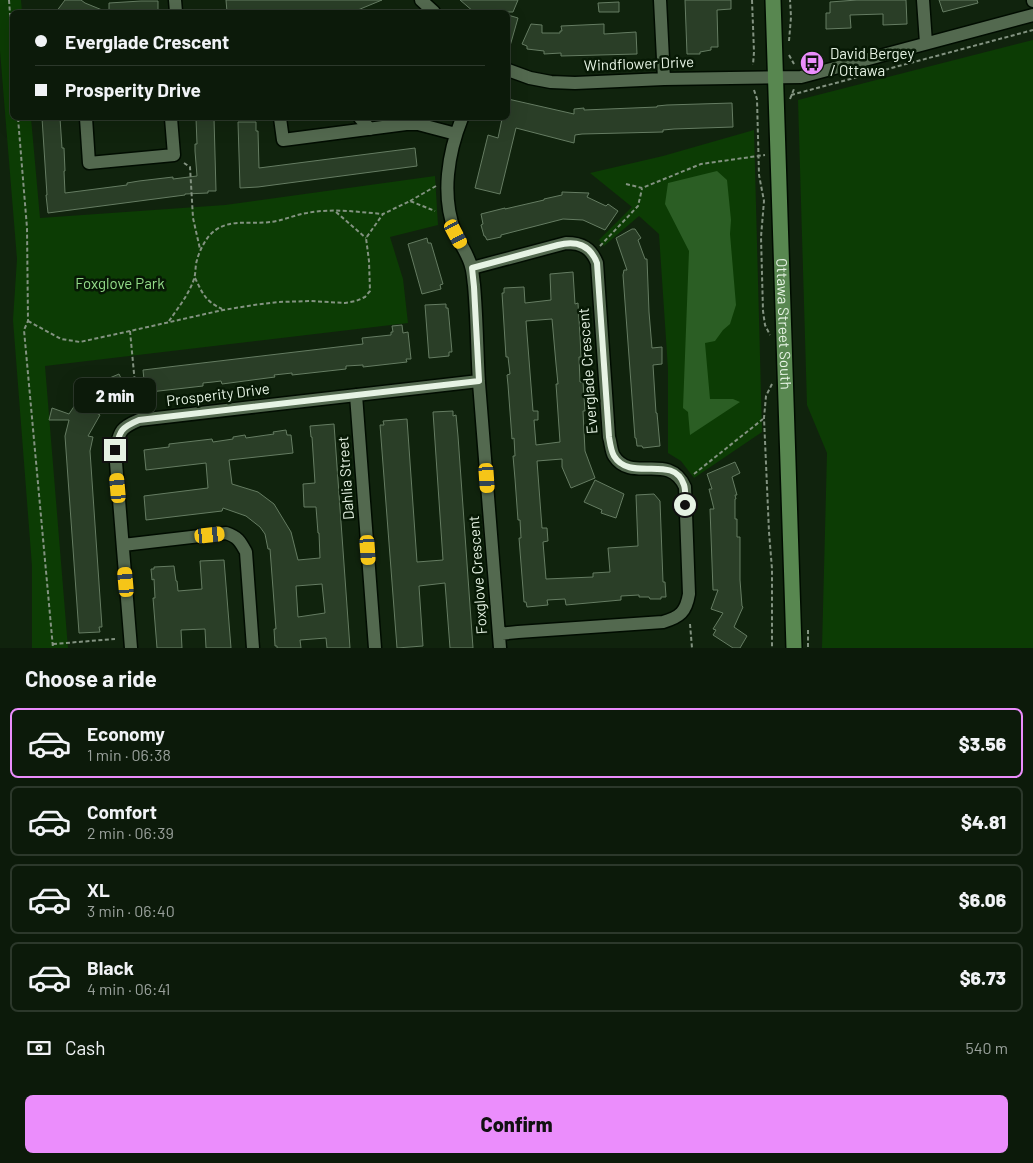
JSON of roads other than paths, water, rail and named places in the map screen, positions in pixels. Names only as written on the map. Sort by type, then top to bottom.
[{"type":"main road","name":"Ottawa Street South","points":[[772,0],[794,648]]},
{"type":"street","points":[[421,0],[432,10]]},
{"type":"street","points":[[660,0],[664,79]]},
{"type":"street","points":[[923,0],[926,43]]},
{"type":"street","name":"Windflower Drive","points":[[510,71],[530,78],[552,82],[575,83],[664,79],[801,77],[1033,15]]},
{"type":"street","points":[[86,120],[89,163],[174,155],[171,120]]},
{"type":"street","points":[[280,120],[283,140],[406,124],[418,124],[456,134]]},
{"type":"street","points":[[362,120],[370,130]]},
{"type":"street","name":"Foxglove Crescent","points":[[461,120],[452,146],[448,179],[449,212],[456,234],[472,268],[500,648]]},
{"type":"street","name":"Everglade Crescent","points":[[472,268],[566,243],[574,243],[593,253],[597,263],[609,437],[614,456],[628,468],[671,470],[682,480],[685,487],[688,594],[683,612],[675,619],[663,622],[499,634]]},
{"type":"street","name":"Prosperity Drive","points":[[131,648],[115,450],[119,436],[126,425],[139,420],[479,381]]},
{"type":"street","name":"Dahlia Street","points":[[356,395],[375,648]]},
{"type":"street","points":[[123,546],[226,533],[235,536],[241,542],[246,552],[253,648]]},
{"type":"place","name":"David Bergey / Ottawa","points":[[812,63]]},
{"type":"park label","name":"Foxglove Park","points":[[120,284]]}]
